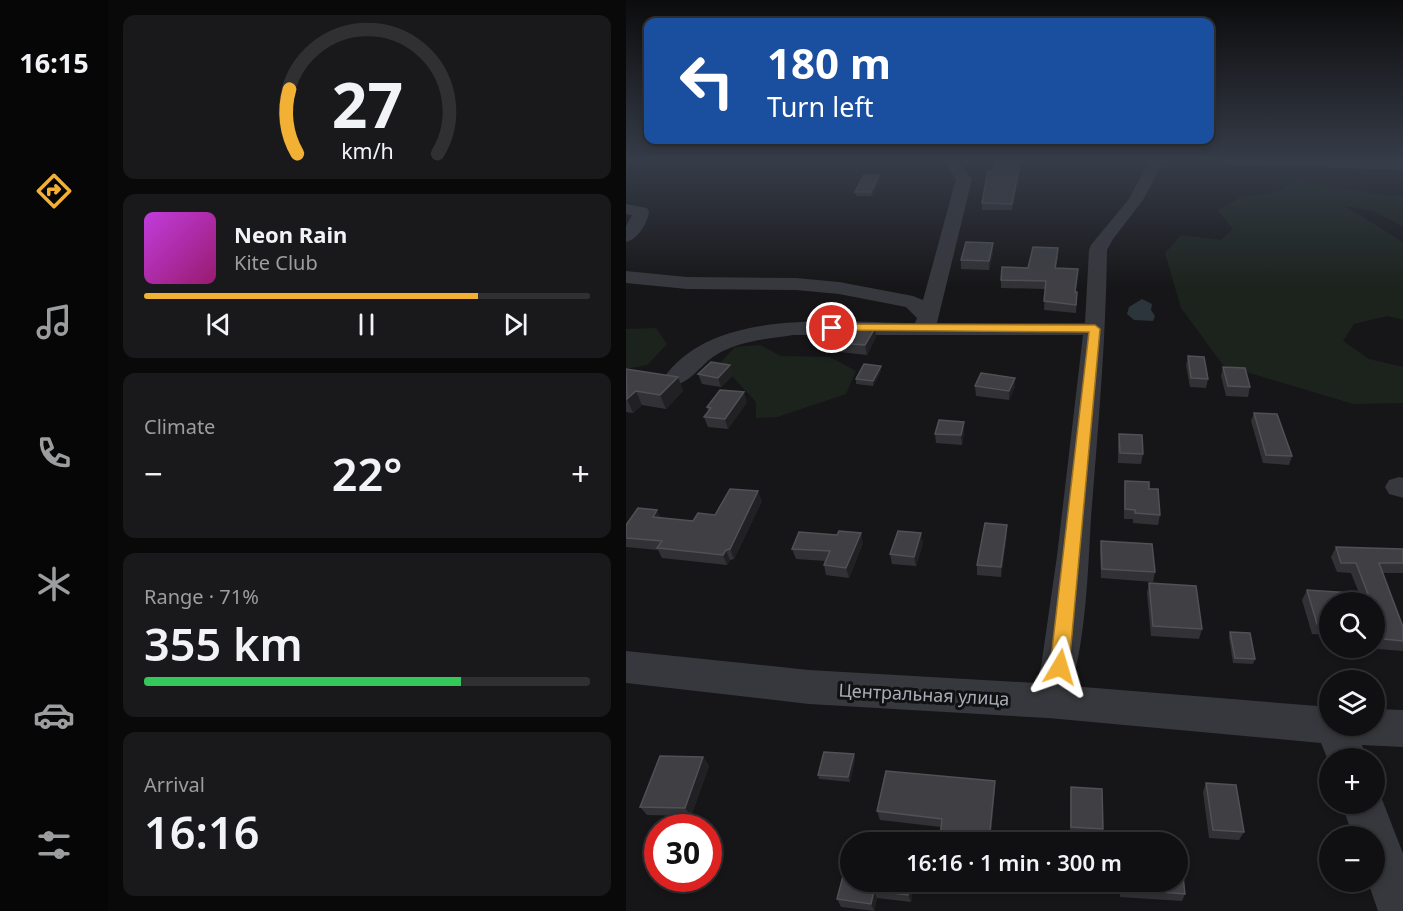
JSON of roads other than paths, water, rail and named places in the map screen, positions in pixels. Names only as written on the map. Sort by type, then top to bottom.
[{"type":"street","points":[[926,323],[939,284],[958,203]]},
{"type":"street","points":[[1048,701],[1060,667],[1095,329],[1098,250],[1101,240],[1133,203]]},
{"type":"street","points":[[626,209],[641,212],[639,221],[626,237]]},
{"type":"street","points":[[626,277],[687,283],[796,284],[839,288],[913,302],[926,323]]},
{"type":"street","points":[[675,379],[699,356],[717,345],[766,332],[793,328],[926,323],[1095,329]]},
{"type":"street","name":"Центральная улица","points":[[626,666],[809,687],[1048,701],[1319,724]]},
{"type":"street","points":[[1385,728],[1403,729]]},
{"type":"street","points":[[1367,814],[1401,911]]}]
